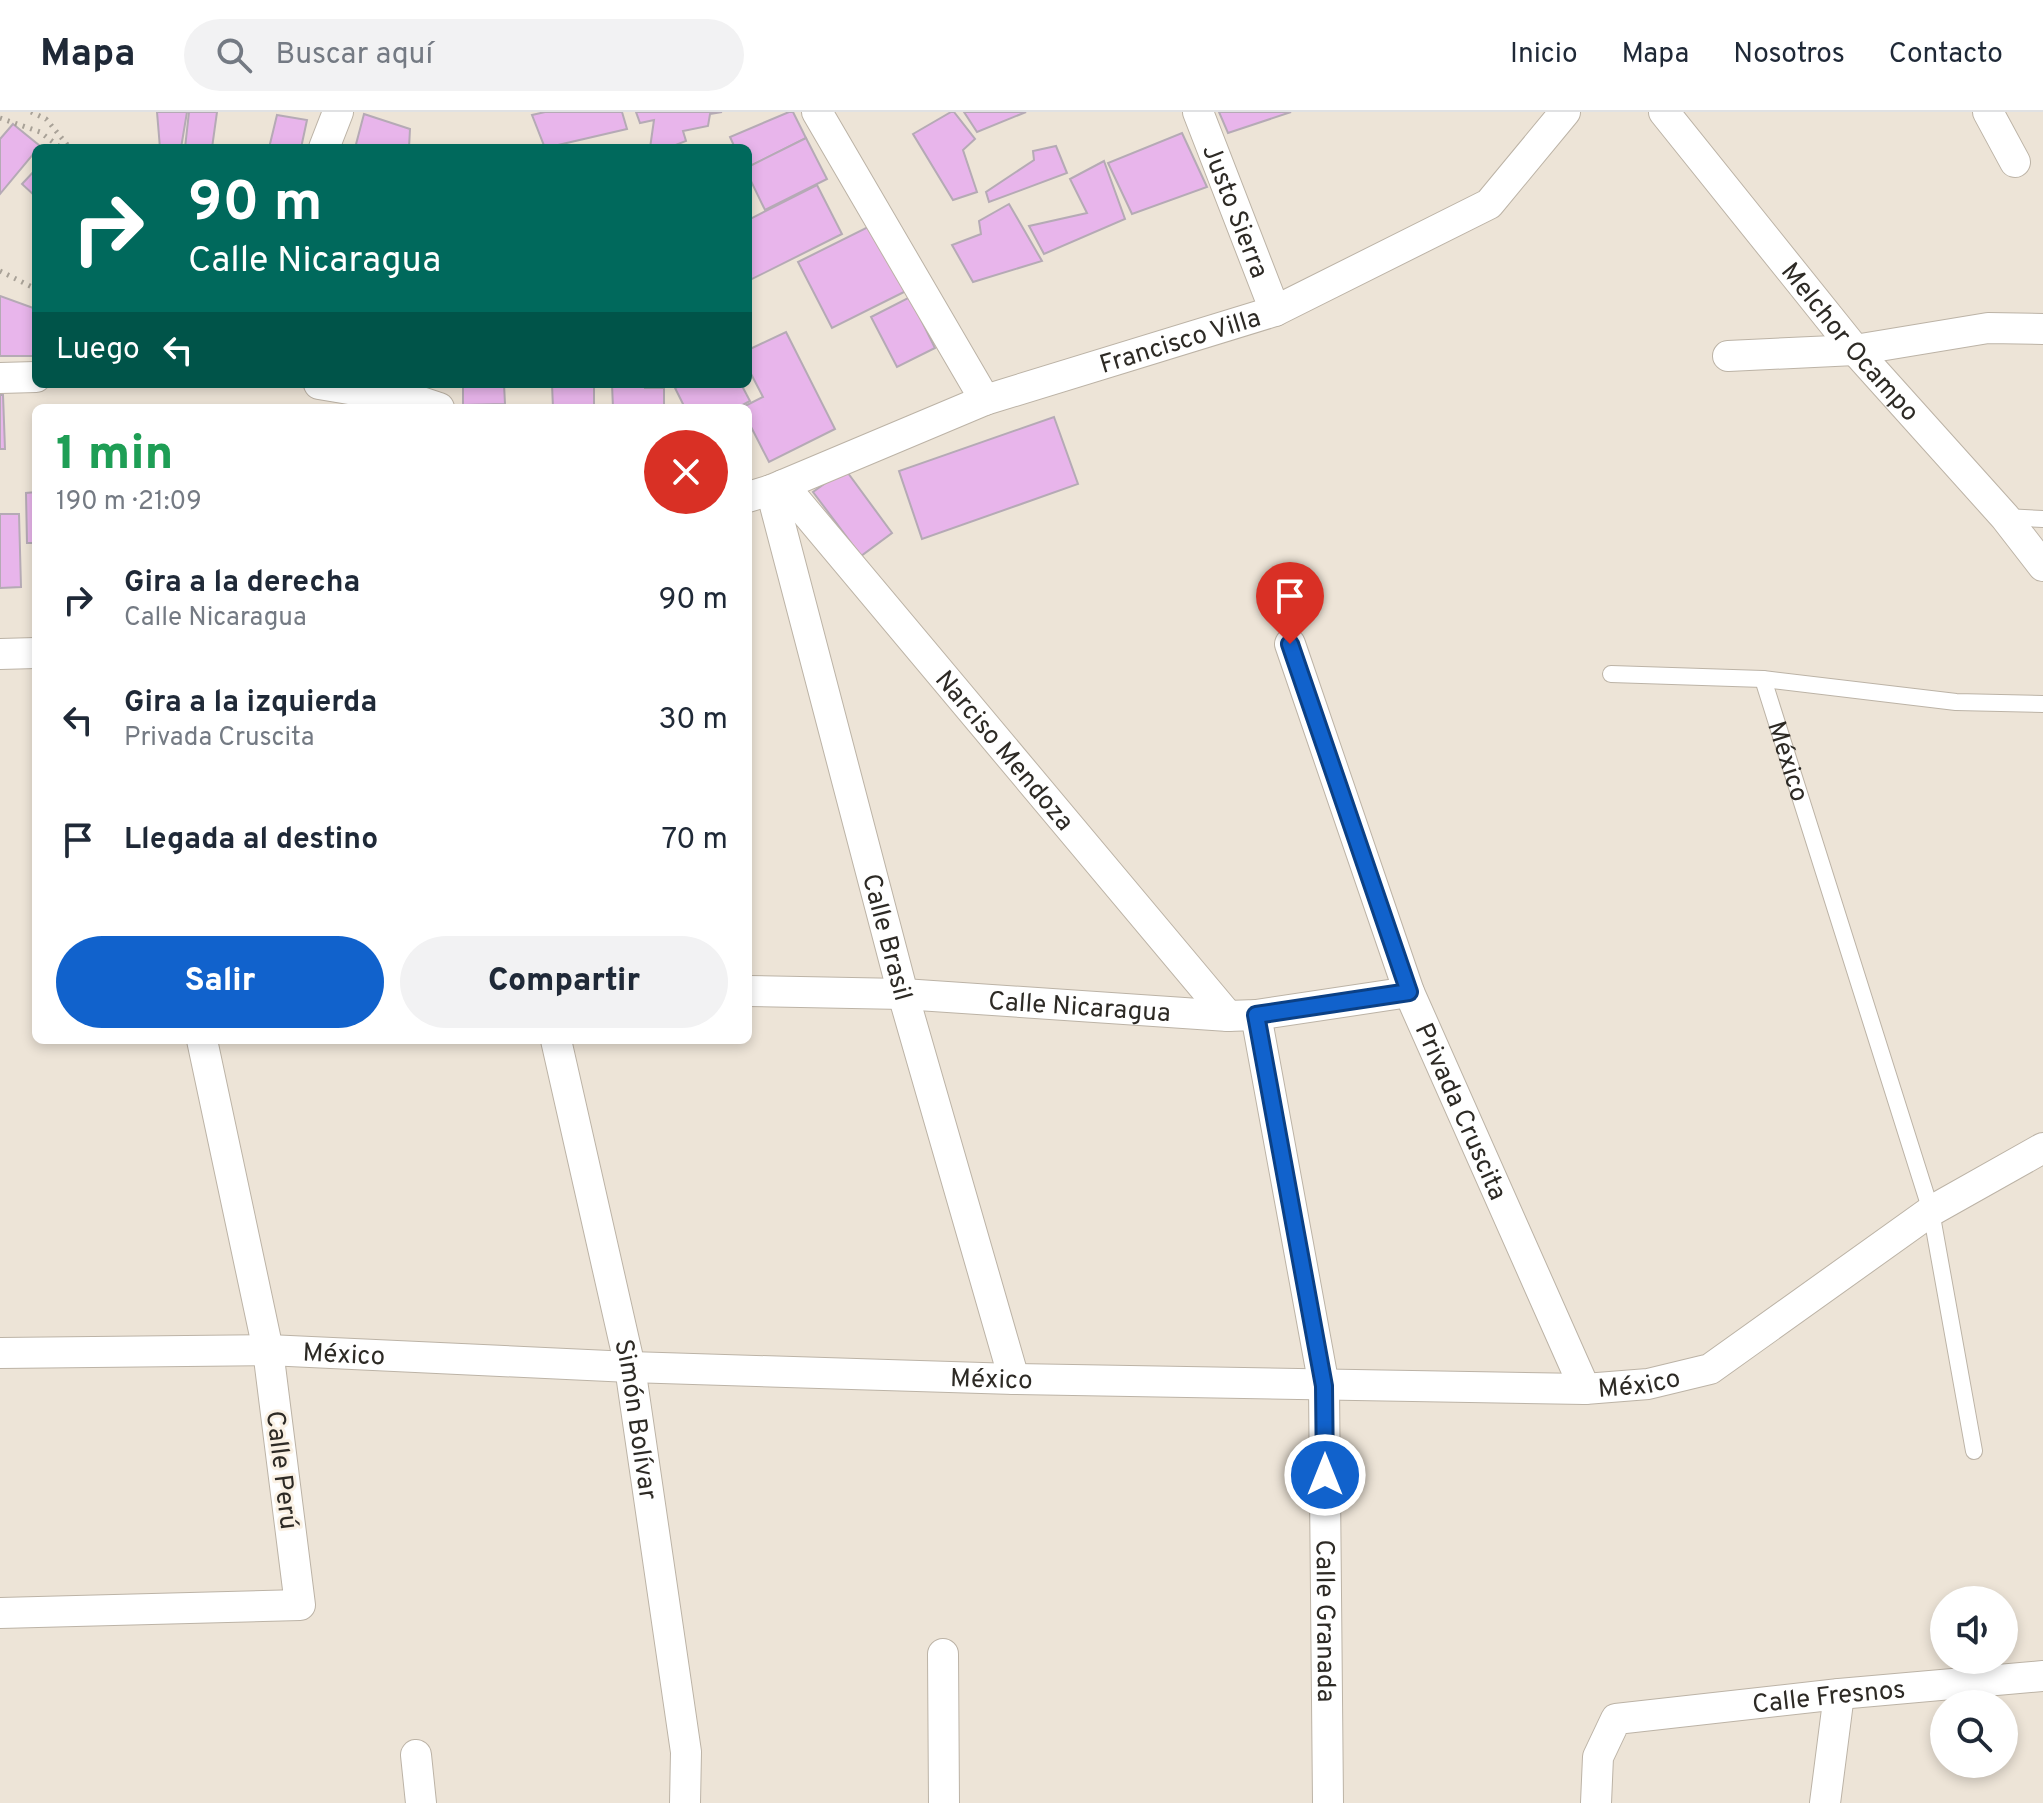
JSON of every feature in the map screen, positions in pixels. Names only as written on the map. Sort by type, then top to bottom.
[{"type":"street","points":[[326,144],[338,112]]},
{"type":"street","points":[[817,112],[985,400]]},
{"type":"street","name":"Justo Sierra","points":[[1198,112],[1275,311]]},
{"type":"street","name":"Francisco Villa","points":[[767,490],[985,400],[1275,311],[1489,204],[1565,112]]},
{"type":"street","name":"Melchor Ocampo","points":[[1664,112],[1855,350],[2005,517],[2043,566]]},
{"type":"street","points":[[1988,112],[2015,162]]},
{"type":"street","points":[[1728,356],[1855,350],[1988,328],[2043,329]]},
{"type":"street","points":[[0,378],[32,377]]},
{"type":"street","points":[[344,388],[421,400]]},
{"type":"street","name":"Calle Brasil","points":[[767,490],[903,994],[1014,1379]]},
{"type":"street","name":"Narciso Mendoza","points":[[767,490],[1242,1015]]},
{"type":"street","name":"Privada Cruscita","points":[[1290,644],[1409,992],[1585,1389]]},
{"type":"street","points":[[0,654],[32,653]]},
{"type":"street","name":"Calle Nicaragua","points":[[752,991],[903,994],[1242,1015],[1409,992]]},
{"type":"street","name":"Calle Granada","points":[[1242,1015],[1324,1386],[1328,1803]]},
{"type":"street","name":"Calle Perú","points":[[0,1613],[300,1605],[268,1350],[203,1044]]},
{"type":"street","name":"Simón Bolívar","points":[[557,1044],[630,1367],[686,1752],[685,1803]]},
{"type":"street","name":"México","points":[[0,1353],[268,1350],[630,1367],[1324,1386],[1585,1389],[1648,1384],[1710,1369],[1931,1211],[2043,1148]]},
{"type":"street","points":[[943,1654],[944,1803]]},
{"type":"street","name":"Calle Fresnos","points":[[1596,1803],[1598,1757],[1616,1719],[1839,1694],[2043,1676]]},
{"type":"street","points":[[1825,1803],[1839,1694]]},
{"type":"street","points":[[416,1755],[421,1803]]},
{"type":"lane","points":[[2005,517],[2043,519]]},
{"type":"lane","points":[[1611,674],[1763,679],[1956,702],[2043,704]]},
{"type":"lane","name":"México","points":[[1763,679],[1931,1211],[1974,1451]]},
{"type":"path","points":[[31,112],[46,119],[67,144]]},
{"type":"path","points":[[0,118],[40,132],[56,144]]},
{"type":"path","points":[[0,271],[32,287]]},
{"type":"building","points":[[157,112],[187,112],[182,144],[160,144]]},
{"type":"building","points":[[189,112],[217,112],[213,144],[185,144]]},
{"type":"building","points":[[545,112],[622,112],[627,129],[562,144],[543,144],[532,115]]},
{"type":"building","points":[[636,112],[722,112],[710,114],[708,126],[683,131],[686,141],[678,144],[651,144],[654,120],[640,123]]},
{"type":"building","points":[[793,112],[806,138],[752,165],[752,144],[733,144],[730,137]]},
{"type":"building","points":[[951,112],[975,139],[963,150],[977,192],[953,200],[913,134]]},
{"type":"building","points":[[964,112],[1026,112],[977,132]]},
{"type":"building","points":[[1219,112],[1291,112],[1228,133]]},
{"type":"building","points":[[364,114],[410,129],[409,144],[356,144]]},
{"type":"building","points":[[277,115],[307,120],[302,144],[270,144]]},
{"type":"building","points":[[13,124],[38,144],[32,144],[32,156],[0,194],[0,139]]},
{"type":"building","points":[[1182,133],[1207,187],[1132,214],[1108,163]]},
{"type":"building","points":[[806,138],[827,179],[765,210],[752,183],[752,165]]},
{"type":"building","points":[[1056,146],[1067,173],[989,202],[986,192],[1034,160],[1033,151]]},
{"type":"building","points":[[1104,161],[1125,219],[1044,254],[1029,226],[1087,213],[1070,179]]},
{"type":"building","points":[[32,173],[32,193],[22,184]]},
{"type":"building","points":[[817,185],[842,234],[752,279],[752,218]]},
{"type":"building","points":[[1009,204],[1042,261],[973,282],[952,245],[981,234],[979,221]]},
{"type":"building","points":[[872,225],[906,291],[832,328],[798,262]]},
{"type":"building","points":[[0,296],[32,308],[32,356],[0,356]]},
{"type":"building","points":[[910,297],[935,348],[897,367],[871,317]]},
{"type":"building","points":[[786,332],[835,429],[769,462],[752,429],[752,404],[749,404],[763,397],[752,376],[752,348]]},
{"type":"building","points":[[463,388],[504,388],[505,404],[463,404]]},
{"type":"building","points":[[552,388],[594,388],[594,404],[553,404]]},
{"type":"building","points":[[612,388],[664,388],[664,404],[613,404]]},
{"type":"building","points":[[675,388],[743,388],[750,401],[744,404],[683,404]]},
{"type":"building","points":[[0,395],[3,395],[5,449],[0,449]]},
{"type":"building","points":[[1054,417],[1078,484],[922,539],[899,471]]},
{"type":"building","points":[[845,469],[892,533],[861,556],[813,492]]},
{"type":"building","points":[[32,492],[32,543],[27,543],[26,493]]},
{"type":"building","points":[[0,514],[19,514],[21,587],[0,588]]},
{"type":"route","points":[[1290,644],[1409,992],[1256,1015],[1324,1386],[1325,1475]]}]
